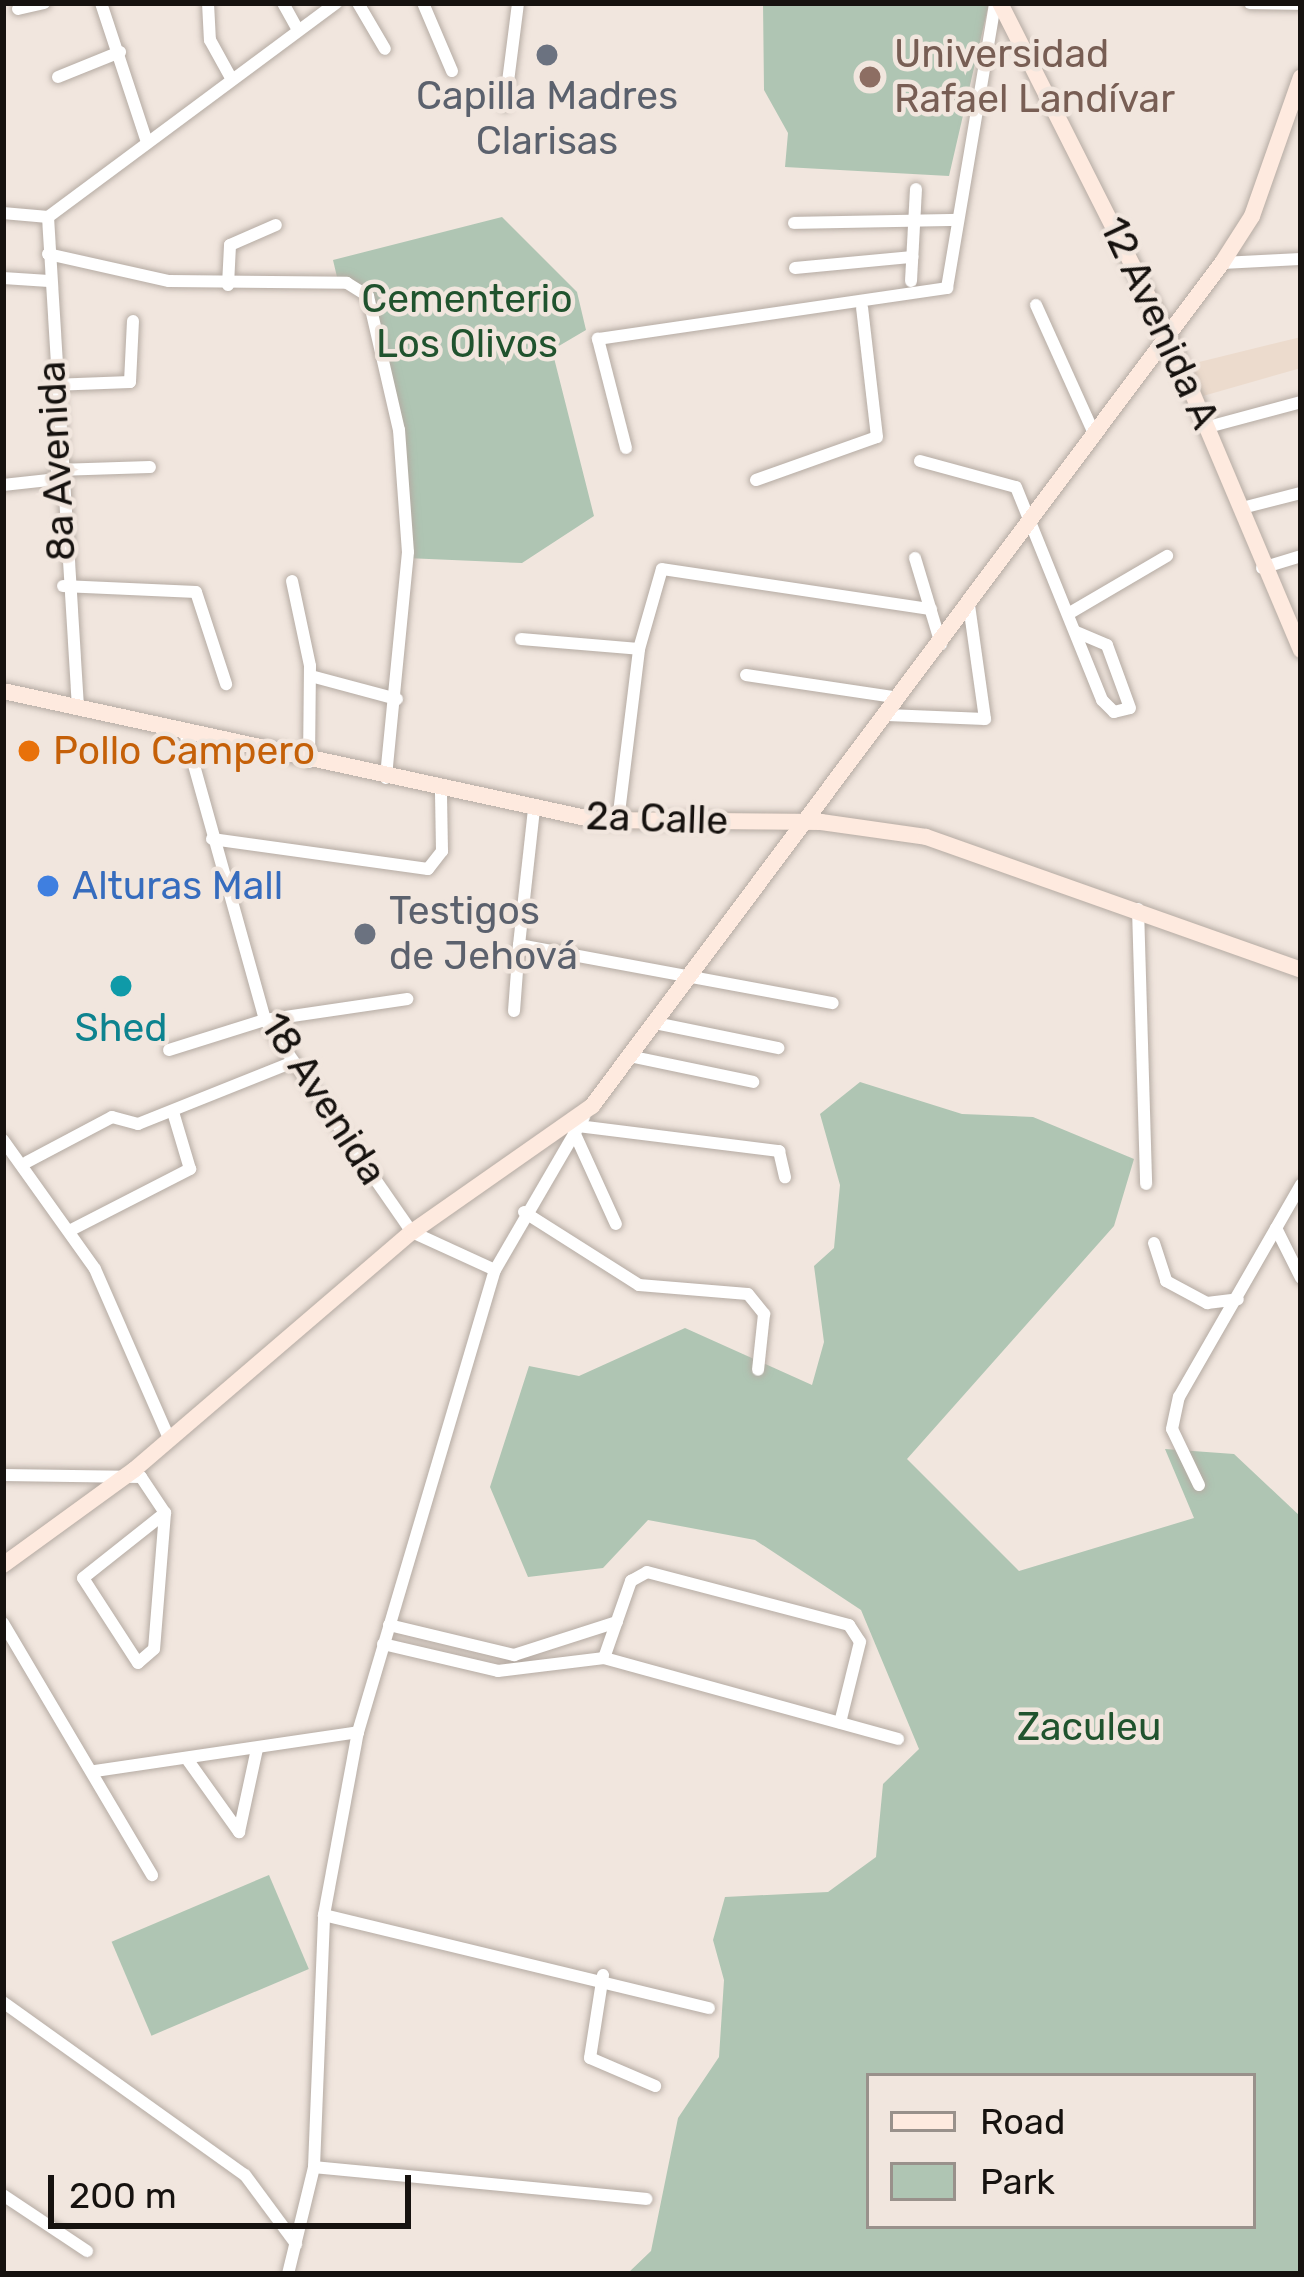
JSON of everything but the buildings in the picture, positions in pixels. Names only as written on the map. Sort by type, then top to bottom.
[{"type":"street","points":[[18,9],[44,3]]},
{"type":"street","points":[[101,3],[146,139]]},
{"type":"street","points":[[208,3],[210,40],[231,78]]},
{"type":"street","points":[[284,3],[298,30]]},
{"type":"street","points":[[358,3],[385,49]]},
{"type":"street","points":[[423,3],[452,71]]},
{"type":"street","points":[[505,105],[518,3]]},
{"type":"street","points":[[626,448],[598,340],[942,294],[998,3]]},
{"type":"street","name":"12 Avenida A","points":[[998,3],[1167,333],[1242,508],[1262,568],[1301,650]]},
{"type":"street","points":[[1250,3],[1301,4]]},
{"type":"street","points":[[3,213],[48,217],[329,6]]},
{"type":"street","points":[[58,77],[120,52]]},
{"type":"street","points":[[287,2274],[314,2168],[324,1915],[358,1732],[495,1270],[524,1212],[592,1106],[941,645],[1092,429],[1222,263],[1252,216],[1301,77]]},
{"type":"street","points":[[911,281],[916,189]]},
{"type":"street","name":"8a Avenida","points":[[48,217],[63,586],[78,705]]},
{"type":"street","points":[[794,223],[957,220]]},
{"type":"street","points":[[228,286],[230,245],[276,225]]},
{"type":"street","points":[[48,254],[228,286],[347,283],[368,296],[400,430],[409,589],[386,778]]},
{"type":"street","points":[[795,268],[912,257]]},
{"type":"street","points":[[1222,263],[1301,260]]},
{"type":"street","points":[[3,278],[49,280]]},
{"type":"street","points":[[1036,305],[1092,429]]},
{"type":"street","points":[[756,480],[878,437],[862,308]]},
{"type":"street","points":[[52,385],[130,382],[133,322]]},
{"type":"street","points":[[1208,427],[1301,402]]},
{"type":"street","points":[[920,460],[1010,481],[1029,514],[1102,700],[1130,708],[1107,645],[1076,632]]},
{"type":"street","points":[[3,485],[58,474],[150,467]]},
{"type":"street","points":[[1242,508],[1301,493]]},
{"type":"street","points":[[1068,614],[1167,556]]},
{"type":"street","points":[[1262,568],[1301,556]]},
{"type":"street","points":[[915,558],[941,645]]},
{"type":"street","points":[[618,821],[639,649],[662,569],[677,565],[931,609]]},
{"type":"street","points":[[292,581],[310,676],[309,761]]},
{"type":"street","points":[[63,586],[196,592],[226,684]]},
{"type":"street","points":[[887,716],[985,719],[968,605]]},
{"type":"street","points":[[521,639],[639,649]]},
{"type":"street","points":[[746,675],[900,699]]},
{"type":"street","points":[[310,676],[398,700]]},
{"type":"street","name":"2a Calle","points":[[3,691],[533,809],[618,821],[808,822],[926,837],[1138,907],[1301,970]]},
{"type":"street","name":"18 Avenida","points":[[185,733],[265,1020],[412,1232]]},
{"type":"street","points":[[212,839],[428,869],[442,851],[441,791]]},
{"type":"street","points":[[514,1011],[533,809]]},
{"type":"street","points":[[1138,907],[1146,1184]]},
{"type":"street","points":[[520,945],[688,982],[833,1003]]},
{"type":"street","points":[[170,1050],[265,1020],[407,999]]},
{"type":"street","points":[[655,1023],[778,1048]]},
{"type":"street","points":[[629,1056],[753,1082]]},
{"type":"street","points":[[27,1162],[112,1117],[135,1125],[293,1062]]},
{"type":"street","points":[[3,1565],[135,1469],[412,1232],[592,1106]]},
{"type":"street","points":[[71,1230],[190,1169],[173,1112]]},
{"type":"street","points":[[576,1129],[779,1151],[785,1177]]},
{"type":"street","points":[[576,1129],[616,1223]]},
{"type":"street","points":[[3,1140],[27,1162],[71,1230],[169,1438]]},
{"type":"street","points":[[1199,1484],[1174,1413],[1301,1185]]},
{"type":"street","points":[[524,1212],[639,1285],[748,1294],[764,1314],[758,1370]]},
{"type":"street","points":[[1276,1228],[1301,1278]]},
{"type":"street","points":[[412,1232],[495,1270]]},
{"type":"street","points":[[1154,1243],[1166,1281],[1207,1303],[1238,1298]]},
{"type":"street","points":[[3,1475],[135,1469]]},
{"type":"street","points":[[135,1469],[165,1514],[154,1649],[138,1663],[83,1578],[165,1514]]},
{"type":"street","points":[[604,1658],[631,1581],[647,1572],[849,1625],[860,1642],[840,1723]]},
{"type":"street","points":[[3,1622],[9,1647],[94,1772],[152,1875]]},
{"type":"street","points":[[388,1625],[514,1655],[616,1622]]},
{"type":"street","points":[[383,1644],[498,1671],[604,1658],[898,1739]]},
{"type":"street","points":[[94,1772],[358,1732]]},
{"type":"street","points":[[187,1759],[238,1832],[256,1749]]},
{"type":"street","points":[[324,1915],[603,1976],[709,2008]]},
{"type":"street","points":[[603,1976],[590,2059],[655,2086]]},
{"type":"street","points":[[6,2009],[245,2175],[296,2244]]},
{"type":"street","points":[[314,2168],[646,2198]]},
{"type":"street","points":[[3,2195],[87,2252]]},
{"type":"shaded area","points":[[1301,337],[1301,368],[1203,396],[1191,364]]},
{"type":"green space","name":"Universidad Rafael Landívar","points":[[763,3],[989,3],[949,176],[785,167],[788,133],[764,90]]},
{"type":"green space","name":"Cementerio Los Olivos","points":[[502,217],[577,292],[586,330],[552,350],[594,516],[522,563],[406,558],[391,384],[363,286],[337,277],[333,260]]},
{"type":"green space","name":"Zaculeu","points":[[860,1082],[962,1114],[1033,1117],[1134,1159],[1114,1226],[907,1459],[1019,1571],[1194,1518],[1165,1449],[1234,1454],[1301,1517],[1301,2274],[627,2274],[651,2251],[678,2118],[719,2057],[724,1980],[713,1940],[725,1897],[828,1892],[876,1857],[883,1784],[919,1749],[861,1610],[755,1540],[648,1520],[603,1568],[528,1577],[490,1487],[529,1366],[579,1376],[685,1328],[812,1385],[824,1342],[814,1266],[834,1248],[840,1185],[820,1114]]},
{"type":"green space","points":[[269,1875],[309,1969],[151,2036],[112,1942]]},
{"type":"place","name":"Capilla Madres Clarisas","points":[[547,55]]},
{"type":"place","name":"Universidad Rafael Landívar","points":[[870,77]]},
{"type":"place","name":"Pollo Campero","points":[[29,751]]},
{"type":"place","name":"Alturas Mall","points":[[48,886]]},
{"type":"place","name":"Testigos de Jehová","points":[[365,934]]},
{"type":"place","name":"Shed","points":[[121,986]]}]
